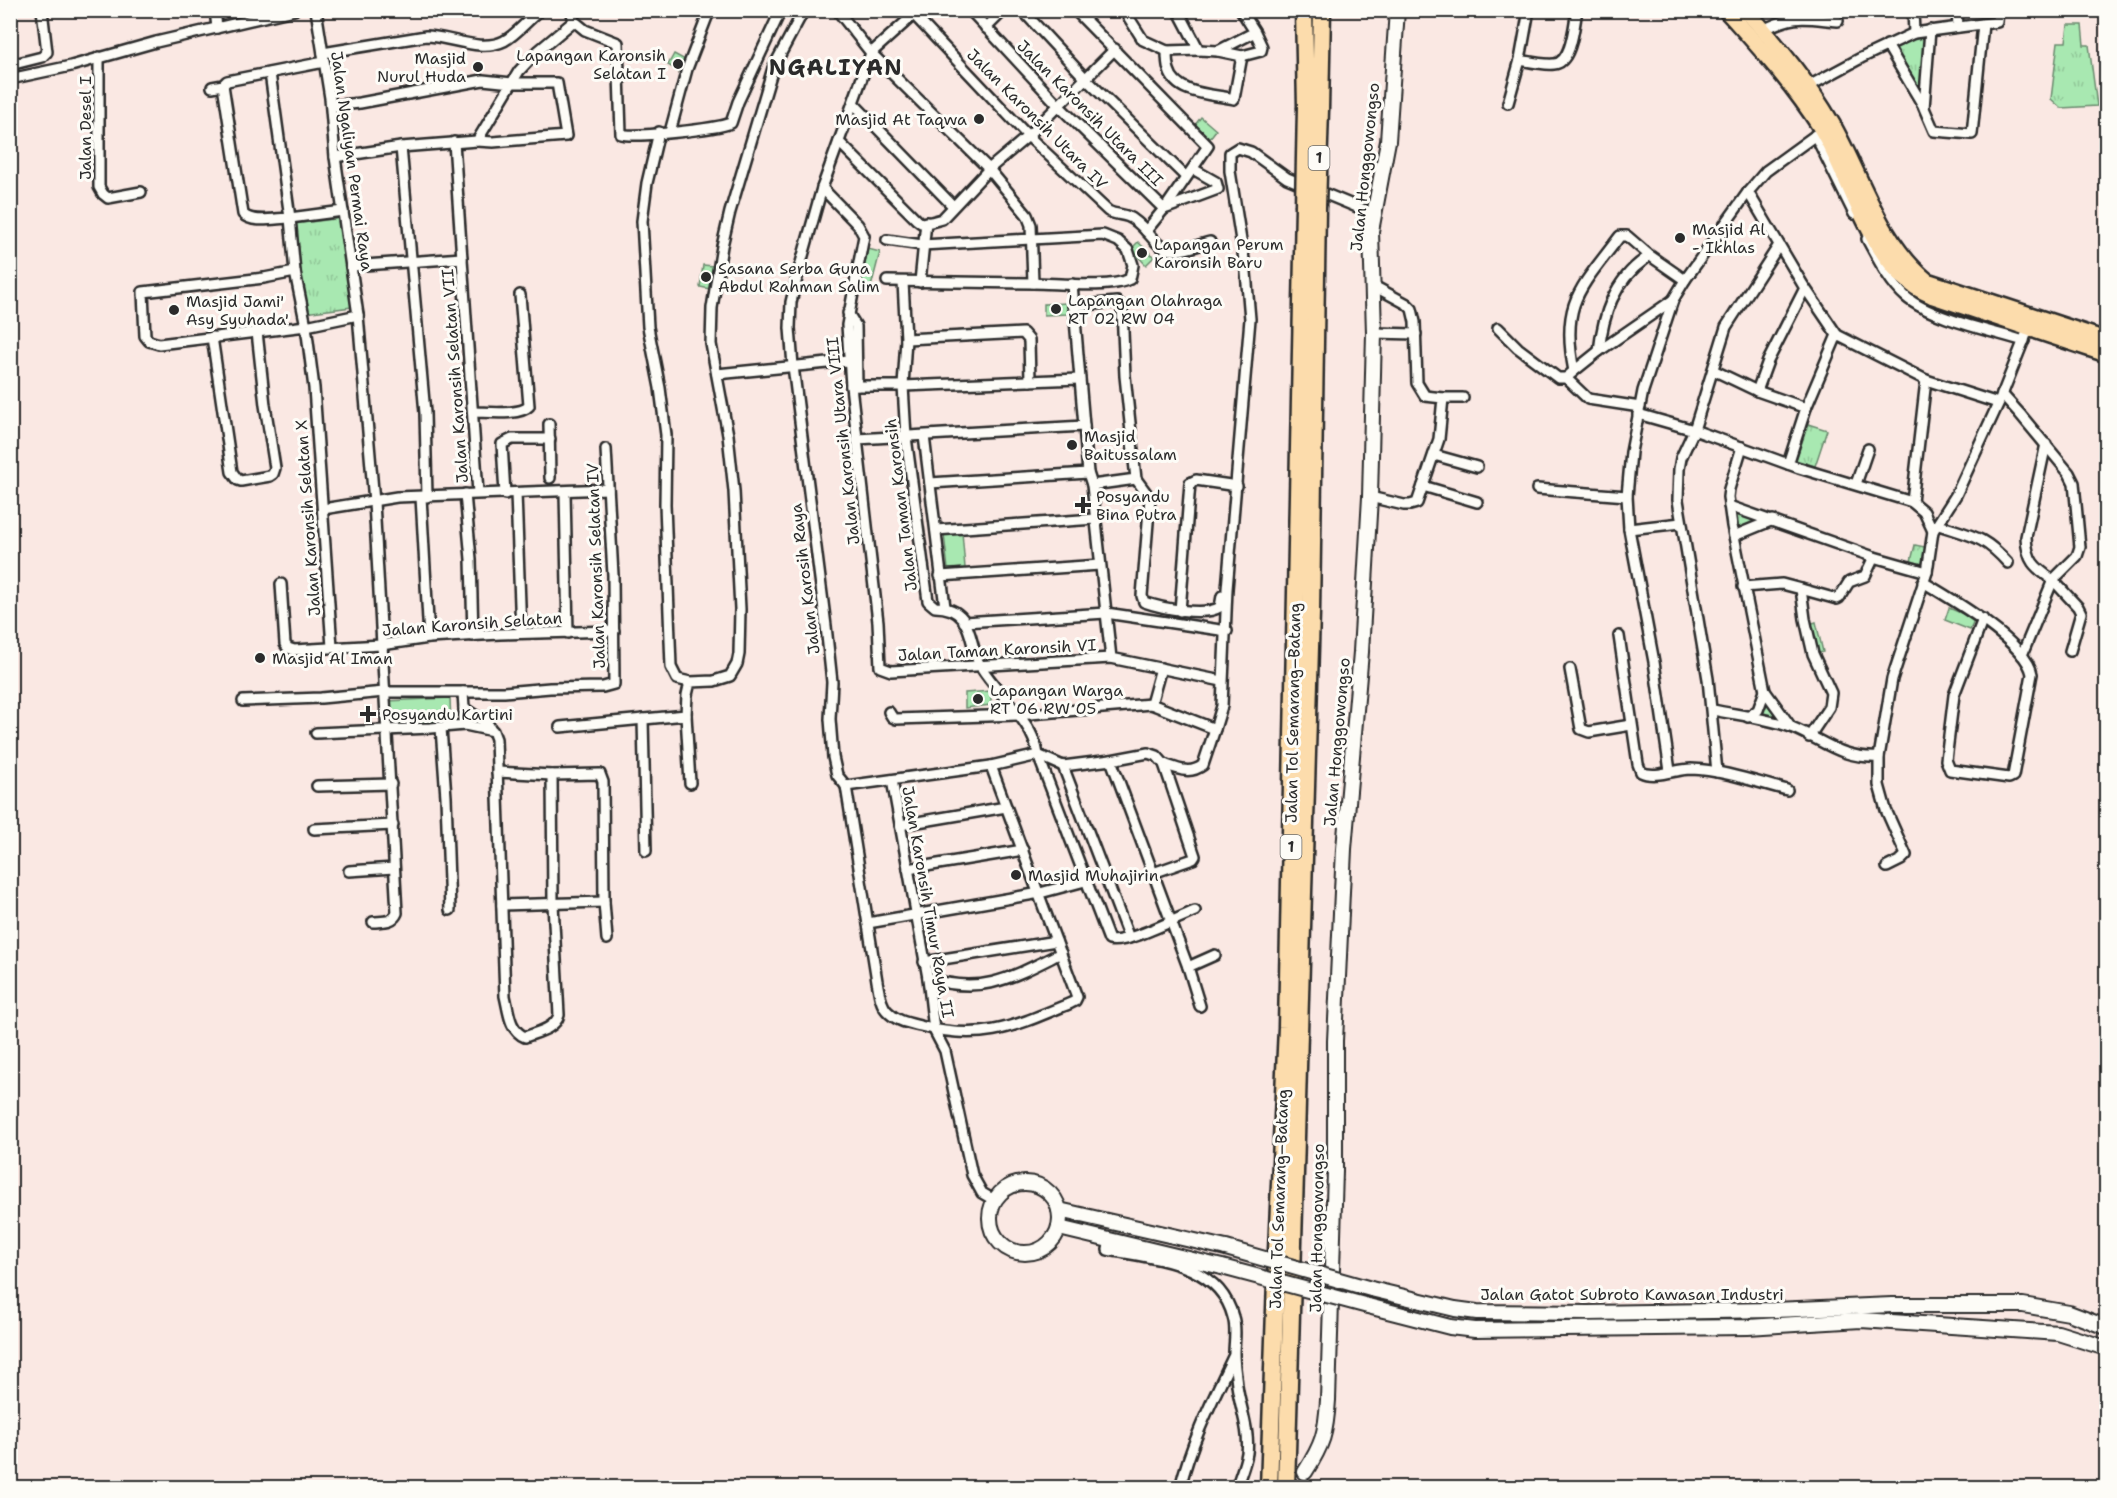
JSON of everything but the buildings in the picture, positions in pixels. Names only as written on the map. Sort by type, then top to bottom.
[{"type":"highway","name":"Jalan Tol Semarang–Batang","points":[[1304,10],[1313,108]]},
{"type":"highway","name":"Jalan Tol Semarang–Batang","points":[[1269,1488],[1287,1028],[1313,108],[1322,10]]},
{"type":"highway","name":"Jalan Tol Semarang–Batang","points":[[1286,1488],[1311,600],[1311,206]]},
{"type":"main road","points":[[1726,10],[1809,86],[1823,130],[1877,242],[1902,276],[1915,287],[1933,296],[2026,334],[2106,354]]},
{"type":"main road","points":[[1746,10],[1763,30],[1794,89],[1911,267],[1927,281],[2106,340]]},
{"type":"street","points":[[10,65],[42,57],[47,52],[42,10]]},
{"type":"street","points":[[215,10],[217,28]]},
{"type":"street","points":[[10,79],[294,10]]},
{"type":"street","name":"Jalan Ngaliyan Permai Raya","points":[[316,10],[358,315],[374,502],[397,913],[390,921],[373,922]]},
{"type":"street","points":[[212,87],[223,85],[227,81],[323,58],[426,36],[437,36],[461,43],[492,44],[504,41],[540,10]]},
{"type":"street","points":[[571,10],[574,21],[585,30],[617,42],[619,45],[621,135],[706,129],[731,123],[738,102],[781,10]]},
{"type":"street","points":[[670,132],[687,69],[707,17],[712,10]]},
{"type":"street","points":[[837,10],[871,53],[988,169],[1027,215],[1031,225],[1033,283]]},
{"type":"street","name":"Jalan Karonsih Utara III","points":[[970,10],[1059,106],[1164,209]]},
{"type":"street","points":[[986,28],[1004,10]]},
{"type":"street","points":[[1022,10],[1086,79],[1186,177]]},
{"type":"street","points":[[1076,10],[1208,146],[1146,231]]},
{"type":"street","points":[[1124,10],[1140,37],[1167,51],[1218,51],[1242,56],[1262,50],[1255,32],[1241,10]]},
{"type":"street","points":[[1178,10],[1199,50]]},
{"type":"street","name":"Jalan Honggowongso","points":[[1305,1472],[1325,1436],[1328,1400],[1335,1171],[1335,1041],[1344,849],[1361,652],[1370,497],[1374,333],[1371,245],[1374,214],[1388,141],[1397,10]]},
{"type":"street","points":[[1508,103],[1520,60],[1529,10]]},
{"type":"street","points":[[1520,60],[1552,64],[1563,62],[1568,54],[1577,10]]},
{"type":"street","points":[[1913,10],[1914,33]]},
{"type":"street","points":[[1957,10],[1958,27]]},
{"type":"street","points":[[1809,86],[1914,33],[1998,22],[1998,10]]},
{"type":"street","points":[[659,132],[647,183],[642,221],[648,327],[660,387],[666,435],[665,504],[671,667],[677,679],[690,682],[714,681],[730,676],[737,664],[740,609],[734,491],[728,435],[711,344],[717,274],[730,212],[773,68],[802,11]]},
{"type":"street","points":[[871,53],[916,13]]},
{"type":"street","name":"Jalan Karonsih Utara IV","points":[[916,13],[1028,136],[1108,211],[1130,217],[1161,247],[1169,250],[1176,251],[1210,242]]},
{"type":"street","points":[[1763,30],[1790,18],[1838,21]]},
{"type":"street","points":[[475,140],[519,71],[537,52],[574,21]]},
{"type":"street","points":[[1887,45],[1924,108],[1934,132],[1972,134],[1983,24]]},
{"type":"street","points":[[1924,108],[1930,30]]},
{"type":"street","points":[[1218,51],[1255,32]]},
{"type":"street","points":[[839,142],[917,220],[926,222],[942,219],[988,169],[1028,136],[1115,50]]},
{"type":"street","points":[[1167,51],[1169,69],[1174,80],[1181,87],[1234,99],[1242,56]]},
{"type":"street","name":"Jalan Karosih Raya","points":[[871,53],[822,188],[791,302],[790,328],[832,682],[830,719],[833,757],[837,775],[846,786],[883,1005],[897,1019],[934,1030],[984,1033],[996,1031],[1075,1001],[1077,997],[1061,953]]},
{"type":"street","name":"Jalan Desel I","points":[[99,57],[99,187],[108,198],[141,192]]},
{"type":"street","name":"Jalan Karonsih Selatan X","points":[[270,72],[290,218],[294,272],[306,326],[314,388],[332,647]]},
{"type":"street","points":[[331,106],[360,103],[483,80],[512,83],[557,83],[566,136],[493,142],[475,140],[335,156]]},
{"type":"street","points":[[223,85],[240,208],[246,218],[290,218],[343,211]]},
{"type":"street","points":[[854,104],[952,206]]},
{"type":"street","points":[[1670,771],[1654,662],[1629,528],[1627,496],[1631,452],[1643,391],[1673,300],[1685,280],[1748,192],[1766,171],[1823,130]]},
{"type":"street","name":"Jalan Karonsih Selatan VII","points":[[454,142],[478,493]]},
{"type":"street","points":[[401,147],[425,413],[424,497],[429,638]]},
{"type":"street","points":[[1164,764],[1189,771],[1203,765],[1222,706],[1227,589],[1250,319],[1246,272],[1230,171],[1230,153],[1238,148],[1247,150],[1287,178],[1374,214]]},
{"type":"street","points":[[1164,209],[1218,189],[1216,182],[1193,169]]},
{"type":"street","name":"Jalan Karonsih Utara VIII","points":[[822,188],[858,225],[864,237],[846,325],[848,361],[854,386],[857,439],[878,621],[880,667],[885,670]]},
{"type":"street","points":[[1748,192],[1805,288],[1837,335],[1926,380],[2000,399],[2046,444],[2072,478],[2080,547],[2077,556],[2053,580],[2022,655]]},
{"type":"street","points":[[920,282],[926,222]]},
{"type":"street","points":[[886,280],[1072,284],[1120,282],[1130,279],[1133,265],[1128,250],[1113,238],[1104,235],[1032,237],[922,245],[887,240]]},
{"type":"street","points":[[1574,371],[1569,346],[1571,310],[1580,290],[1620,236],[1627,236],[1649,255],[1685,280]]},
{"type":"street","points":[[1716,772],[1713,711],[1678,500],[1679,469],[1681,458],[1694,430],[1726,327],[1779,245]]},
{"type":"street","points":[[351,266],[462,258]]},
{"type":"street","points":[[1599,351],[1602,327],[1612,297],[1623,280],[1645,259]]},
{"type":"street","points":[[294,272],[264,278],[143,292],[145,336],[149,341],[159,344],[306,326],[358,315]]},
{"type":"street","name":"Jalan Taman Karonsih","points":[[903,282],[906,339],[903,386],[906,437],[927,597],[932,606],[945,607],[960,616],[964,622]]},
{"type":"street","points":[[1072,284],[1088,473],[1092,485],[1112,658]]},
{"type":"street","points":[[1372,285],[1412,309],[1416,334],[1417,383],[1425,396],[1463,398]]},
{"type":"street","points":[[1757,391],[1768,361],[1805,288]]},
{"type":"street","points":[[473,412],[524,411],[529,406],[520,295]]},
{"type":"street","points":[[1497,328],[1518,348],[1558,378],[1566,378],[1599,351],[1673,300]]},
{"type":"street","points":[[1073,306],[1113,302],[1121,305],[1125,376],[1136,479],[1150,498],[1143,601],[1180,611],[1214,610],[1222,604],[1235,486]]},
{"type":"street","points":[[848,313],[856,326],[854,386],[1079,379]]},
{"type":"street","points":[[212,337],[232,472],[241,481],[270,476],[275,468],[256,332]]},
{"type":"street","points":[[906,339],[1023,333],[1029,340],[1030,381]]},
{"type":"street","points":[[1374,333],[1416,334]]},
{"type":"street","points":[[1887,867],[1906,855],[1886,810],[1879,785],[1879,757],[1893,679],[1927,572],[1936,528],[1956,495],[2000,399],[2026,334]]},
{"type":"street","points":[[1788,464],[1806,408],[1837,335]]},
{"type":"street","points":[[717,374],[848,361]]},
{"type":"street","points":[[1713,370],[1757,391],[1806,408]]},
{"type":"street","points":[[1566,378],[1588,399],[1639,410],[1788,464],[1912,502],[1924,512],[1936,528],[1983,539],[2008,563]]},
{"type":"street","points":[[1912,502],[1926,380]]},
{"type":"street","points":[[1370,497],[1410,505],[1417,502],[1439,439],[1443,398]]},
{"type":"street","points":[[549,424],[550,478]]},
{"type":"street","points":[[857,439],[1084,426]]},
{"type":"street","name":"Jalan Taman Karonsih","points":[[924,436],[945,607]]},
{"type":"street","points":[[505,494],[502,444],[512,439],[550,439]]},
{"type":"street","points":[[2046,444],[2026,537],[2027,549],[2035,568],[2053,580],[2081,613],[2070,651]]},
{"type":"street","points":[[1742,447],[1729,489],[1734,536],[1765,691],[1791,728]]},
{"type":"street","name":"Jalan Karonsih Selatan IV","points":[[464,692],[603,687],[615,681],[606,448]]},
{"type":"street","points":[[1856,484],[1868,449]]},
{"type":"street","points":[[1434,455],[1477,468]]},
{"type":"street","points":[[930,483],[1088,473]]},
{"type":"street","points":[[1092,485],[1136,479]]},
{"type":"street","points":[[1180,611],[1190,483],[1196,480],[1235,486]]},
{"type":"street","points":[[1423,486],[1477,502]]},
{"type":"street","points":[[323,508],[397,497],[608,489]]},
{"type":"street","points":[[1537,489],[1627,496]]},
{"type":"street","points":[[565,492],[568,633]]},
{"type":"street","points":[[516,493],[521,633]]},
{"type":"street","name":"Jalan Karonsih Selatan VII","points":[[465,494],[471,559],[473,636]]},
{"type":"street","points":[[1729,506],[1874,557],[1927,572]]},
{"type":"street","points":[[936,530],[1095,519]]},
{"type":"street","points":[[1734,536],[1773,520]]},
{"type":"street","points":[[1629,528],[1681,523]]},
{"type":"street","points":[[1743,587],[1782,584],[1837,600],[1849,582],[1865,576],[1874,557]]},
{"type":"street","points":[[940,576],[1100,565]]},
{"type":"street","points":[[1923,582],[1983,620],[2022,655],[2031,667],[2032,674],[2013,776],[2008,778],[1950,770],[1946,760],[1954,695],[1983,620]]},
{"type":"street","name":"Jalan Karonsih Selatan","points":[[281,584],[285,644],[294,650],[381,645],[429,638],[614,631]]},
{"type":"street","points":[[1802,589],[1804,619],[1813,654],[1831,693],[1829,707],[1809,736]]},
{"type":"street","points":[[1196,910],[1129,938],[1112,942],[1109,940],[1038,755],[1031,730],[980,665],[964,622],[1106,613],[1227,631]]},
{"type":"street","points":[[1619,636],[1631,725],[1641,772],[1651,775],[1692,769],[1716,772],[1787,790]]},
{"type":"street","name":"Jalan Taman Karonsih VI","points":[[885,670],[901,671],[1112,658],[1222,681]]},
{"type":"street","points":[[1151,704],[1161,668]]},
{"type":"street","points":[[1570,669],[1581,729],[1589,732],[1631,725]]},
{"type":"street","points":[[690,682],[686,715],[690,783]]},
{"type":"street","points":[[1748,717],[1758,710],[1765,691]]},
{"type":"street","points":[[243,701],[321,698],[384,692],[464,692],[465,725]]},
{"type":"street","points":[[889,712],[897,719],[1018,716],[1151,704],[1215,729]]},
{"type":"street","points":[[464,708],[488,724],[496,739],[505,996],[513,1026],[518,1034],[525,1037],[549,1027],[559,1015],[553,904],[552,775]]},
{"type":"street","points":[[1713,711],[1791,728],[1841,752],[1862,757],[1879,757]]},
{"type":"street","points":[[560,727],[686,715]]},
{"type":"street","points":[[643,719],[646,851]]},
{"type":"street","points":[[316,733],[465,725],[493,731]]},
{"type":"street","points":[[441,728],[450,910]]},
{"type":"street","points":[[846,786],[991,765],[1038,755],[1064,766],[1148,753],[1157,756],[1164,764],[1194,853],[1193,860],[1153,873]]},
{"type":"street","points":[[1111,760],[1188,967],[1200,1006]]},
{"type":"street","points":[[928,978],[946,984],[994,983],[1016,976],[1061,953],[991,765]]},
{"type":"street","points":[[1064,766],[1129,938]]},
{"type":"street","points":[[497,772],[552,775],[600,774],[602,778],[604,902],[607,939]]},
{"type":"street","name":"Jalan Karonsih Timur Raya II","points":[[892,780],[928,978],[934,1030],[945,1051],[972,1175],[982,1193],[994,1200]]},
{"type":"street","points":[[317,786],[391,784]]},
{"type":"street","points":[[900,825],[1006,807]]},
{"type":"street","points":[[314,829],[393,825]]},
{"type":"street","points":[[908,869],[1023,850]]},
{"type":"street","points":[[350,871],[394,868]]},
{"type":"street","points":[[868,923],[1040,893],[1085,881]]},
{"type":"street","points":[[502,905],[604,902]]},
{"type":"street","points":[[924,962],[1056,940]]},
{"type":"street","points":[[1188,967],[1215,955]]},
{"type":"street","points":[[1020,1183],[1031,1183],[1041,1187],[1049,1193],[1059,1210],[1059,1228],[1055,1238],[1040,1251],[1029,1254],[1019,1254],[1009,1250],[994,1237],[990,1228],[989,1218],[994,1200],[1010,1186],[1020,1183]]},
{"type":"street","name":"Jalan Gatot Subroto Kawasan Industri","points":[[1059,1210],[1226,1248],[1371,1288],[1455,1309],[1477,1312],[1588,1313],[1774,1310],[1893,1305],[2023,1305],[2068,1313],[2106,1326]]},
{"type":"street","name":"Jalan Gatot Subroto Kawasan Industri","points":[[1059,1228],[1222,1267],[1450,1327],[1475,1330],[1748,1328],[1861,1320],[2058,1333],[2106,1348]]},
{"type":"street","points":[[1110,1239],[1108,1250],[1179,1264],[1200,1274],[1215,1285],[1223,1295],[1234,1318],[1234,1355],[1239,1400],[1247,1440],[1245,1464],[1236,1488]]},
{"type":"street","points":[[1180,1488],[1185,1466],[1234,1355]]},
{"type":"green space","points":[[2068,25],[2082,25],[2084,45],[2089,45],[2097,106],[2061,108],[2051,99],[2058,42],[2066,42]]},
{"type":"green space","points":[[1930,34],[1921,90],[1890,47],[1915,36]]},
{"type":"green space","name":"Lapangan Karonsih Selatan I","points":[[674,54],[689,62],[683,74],[668,65]]},
{"type":"green space","points":[[1201,117],[1216,130],[1210,138],[1195,125]]},
{"type":"green space","points":[[342,218],[352,307],[304,313],[294,224]]},
{"type":"green space","name":"Lapangan Perum Karonsih Baru","points":[[1138,242],[1154,257],[1146,265],[1131,249]]},
{"type":"green space","points":[[868,249],[880,252],[871,287],[859,284]]},
{"type":"green space","name":"Sasana Serba Guna Abdul Rahman Salim","points":[[703,265],[713,266],[710,289],[700,287]]},
{"type":"green space","name":"Lapangan Olahraga RT 02 RW 04","points":[[1068,303],[1068,314],[1044,315],[1044,304]]},
{"type":"green space","points":[[1808,424],[1827,430],[1815,466],[1796,460]]},
{"type":"green space","points":[[1732,511],[1762,520],[1737,531]]},
{"type":"green space","points":[[962,532],[965,568],[948,569],[944,534]]},
{"type":"green space","points":[[1915,545],[1925,547],[1922,564],[1911,561]]},
{"type":"green space","points":[[1949,608],[1975,619],[1970,630],[1945,620]]},
{"type":"green space","points":[[1816,622],[1823,652],[1815,654],[1809,624]]},
{"type":"green space","name":"Lapangan Warga RT 06 RW 05","points":[[991,691],[991,705],[965,708],[965,693]]},
{"type":"green space","points":[[1766,697],[1788,724],[1757,717]]},
{"type":"green space","points":[[450,698],[451,725],[388,728],[387,701]]},
{"type":"tunnel","points":[[1289,1488],[1305,1472]]},
{"type":"place","name":"Lapangan Karonsih Selatan I","points":[[678,64]]},
{"type":"place","name":"Masjid Nurul Huda","points":[[478,67]]},
{"type":"place","name":"Masjid At Taqwa","points":[[979,119]]},
{"type":"place","name":"Masjid Al - Ikhlas","points":[[1680,238]]},
{"type":"place","name":"Lapangan Perum Karonsih Baru","points":[[1142,253]]},
{"type":"place","name":"Sasana Serba Guna Abdul Rahman Salim","points":[[706,277]]},
{"type":"place","name":"Lapangan Olahraga RT 02 RW 04","points":[[1056,309]]},
{"type":"place","name":"Masjid Jami' Asy Syuhada'","points":[[174,310]]},
{"type":"place","name":"Masjid Baitussalam","points":[[1072,445]]},
{"type":"place","name":"Posyandu Bina Putra","points":[[1083,505]]},
{"type":"place","name":"Masjid Al Iman","points":[[260,658]]},
{"type":"place","name":"Lapangan Warga RT 06 RW 05","points":[[978,699]]},
{"type":"place","name":"Posyandu Kartini","points":[[368,714]]},
{"type":"place","name":"Masjid Muhajirin","points":[[1016,875]]},
{"type":"district","name":"NGALIYAN","points":[[836,67]]}]
